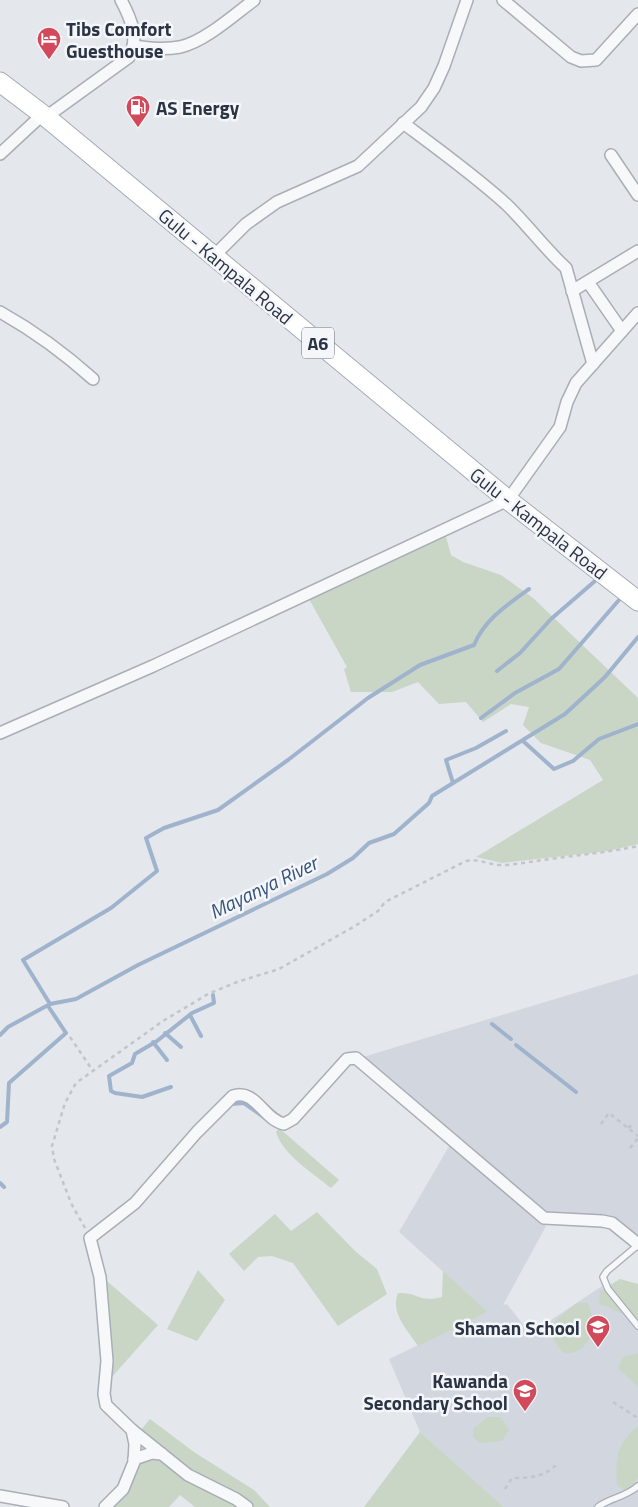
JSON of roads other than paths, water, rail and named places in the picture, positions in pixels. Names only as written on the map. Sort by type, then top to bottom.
[{"type":"main road","name":"Gulu - Kampala Road","points":[[0,82],[44,116],[508,500],[638,601]]},
{"type":"street","points":[[0,154],[44,116],[130,57],[134,46],[133,29],[121,0]]},
{"type":"street","points":[[134,46],[164,49],[188,44],[218,27],[254,0]]},
{"type":"street","points":[[214,256],[246,224],[277,202],[358,166],[421,107],[434,88],[467,0]]},
{"type":"street","points":[[503,0],[571,57],[581,61],[596,60],[638,14]]},
{"type":"street","points":[[403,124],[471,174],[507,205],[555,260],[566,268],[593,364]]},
{"type":"street","points":[[610,155],[638,195]]},
{"type":"street","points":[[572,291],[638,251]]},
{"type":"street","points":[[588,282],[622,331]]},
{"type":"street","points":[[0,312],[38,335],[70,358],[93,379]]},
{"type":"street","points":[[0,733],[153,666],[508,500],[560,427],[567,402],[576,383],[638,313]]},
{"type":"street","points":[[247,1507],[236,1499],[188,1475],[132,1430],[106,1405],[104,1394],[107,1361],[100,1277],[90,1238],[135,1203],[196,1132],[233,1096],[246,1096],[254,1101],[273,1120],[284,1124],[293,1119],[347,1059],[356,1058],[544,1218],[612,1223],[638,1245]]},
{"type":"street","points":[[105,1507],[123,1489],[134,1460],[135,1444],[132,1430]]},
{"type":"street","points":[[134,1460],[152,1453],[162,1454]]},
{"type":"street","points":[[0,1496],[63,1507]]},
{"type":"lane","points":[[638,1245],[607,1271],[603,1278],[608,1289],[638,1326]]},
{"type":"lane","points":[[598,1507],[603,1503],[626,1496],[638,1486]]},
{"type":"waterway","points":[[497,671],[520,653],[551,619],[595,581]]},
{"type":"waterway","points":[[50,1004],[23,960],[111,908],[157,871],[146,838],[164,828],[218,810],[288,760],[368,698],[420,665],[474,645],[490,620],[529,589]]},
{"type":"waterway","points":[[481,718],[515,693],[559,669],[619,600]]},
{"type":"waterway","name":"Mayanya River","points":[[0,1035],[8,1027],[50,1004],[76,999],[138,965],[327,874],[353,858],[369,843],[394,834],[429,803],[432,796],[565,714],[605,677],[638,637]]},
{"type":"waterway","name":"Mayanya River","points":[[523,741],[554,769],[573,761],[599,739],[638,724]]},
{"type":"waterway","points":[[453,783],[446,760],[476,748],[506,731]]},
{"type":"waterway","points":[[171,1087],[142,1097],[115,1093],[111,1091],[109,1076],[132,1063],[135,1054],[157,1041],[192,1013],[214,1003],[213,995]]},
{"type":"waterway","points":[[0,1127],[7,1122],[9,1083],[66,1033],[48,1006]]},
{"type":"waterway","points":[[190,1015],[201,1036]]},
{"type":"waterway","points":[[492,1024],[511,1039]]},
{"type":"waterway","points":[[165,1033],[181,1047]]},
{"type":"waterway","points":[[153,1042],[167,1060]]},
{"type":"waterway","points":[[516,1045],[576,1092]]},
{"type":"waterway","points":[[231,1104],[244,1103],[265,1118]]},
{"type":"waterway","points":[[0,1183],[4,1187]]},
{"type":"place","name":"Tibs Comfort Guesthouse","points":[[49,60]]},
{"type":"place","name":"AS Energy","points":[[138,128]]},
{"type":"place","name":"Shaman School","points":[[598,1348]]},
{"type":"place","name":"Kawanda Secondary School","points":[[525,1412]]}]
